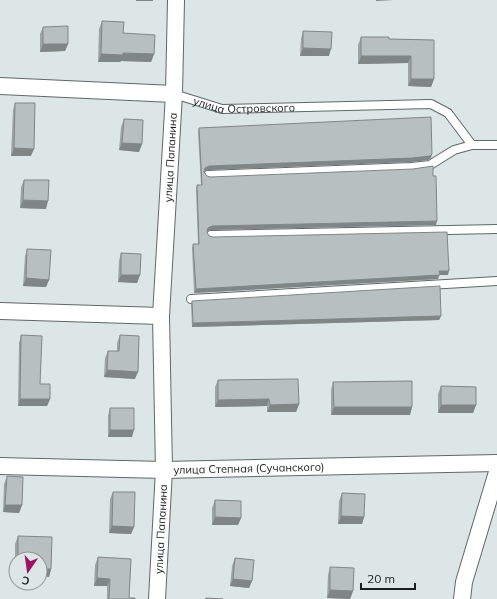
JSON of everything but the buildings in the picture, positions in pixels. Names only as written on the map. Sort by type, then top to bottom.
[{"type":"street","name":"улица Папанина","points":[[157,599],[164,470],[161,316],[174,94],[176,0]]},
{"type":"street","name":"улица Островского","points":[[0,86],[174,94]]},
{"type":"street","points":[[0,312],[161,316]]},
{"type":"street","name":"улица Степная (Сучанского)","points":[[0,466],[164,470],[497,463]]},
{"type":"street","points":[[462,599],[464,582],[497,472]]},
{"type":"lane","name":"улица Островского","points":[[174,94],[222,109],[431,104],[448,113],[472,145]]},
{"type":"lane","points":[[208,175],[411,167],[430,165],[454,150],[472,145],[497,145]]},
{"type":"lane","points":[[211,235],[497,229]]},
{"type":"lane","points":[[191,299],[497,281]]}]
